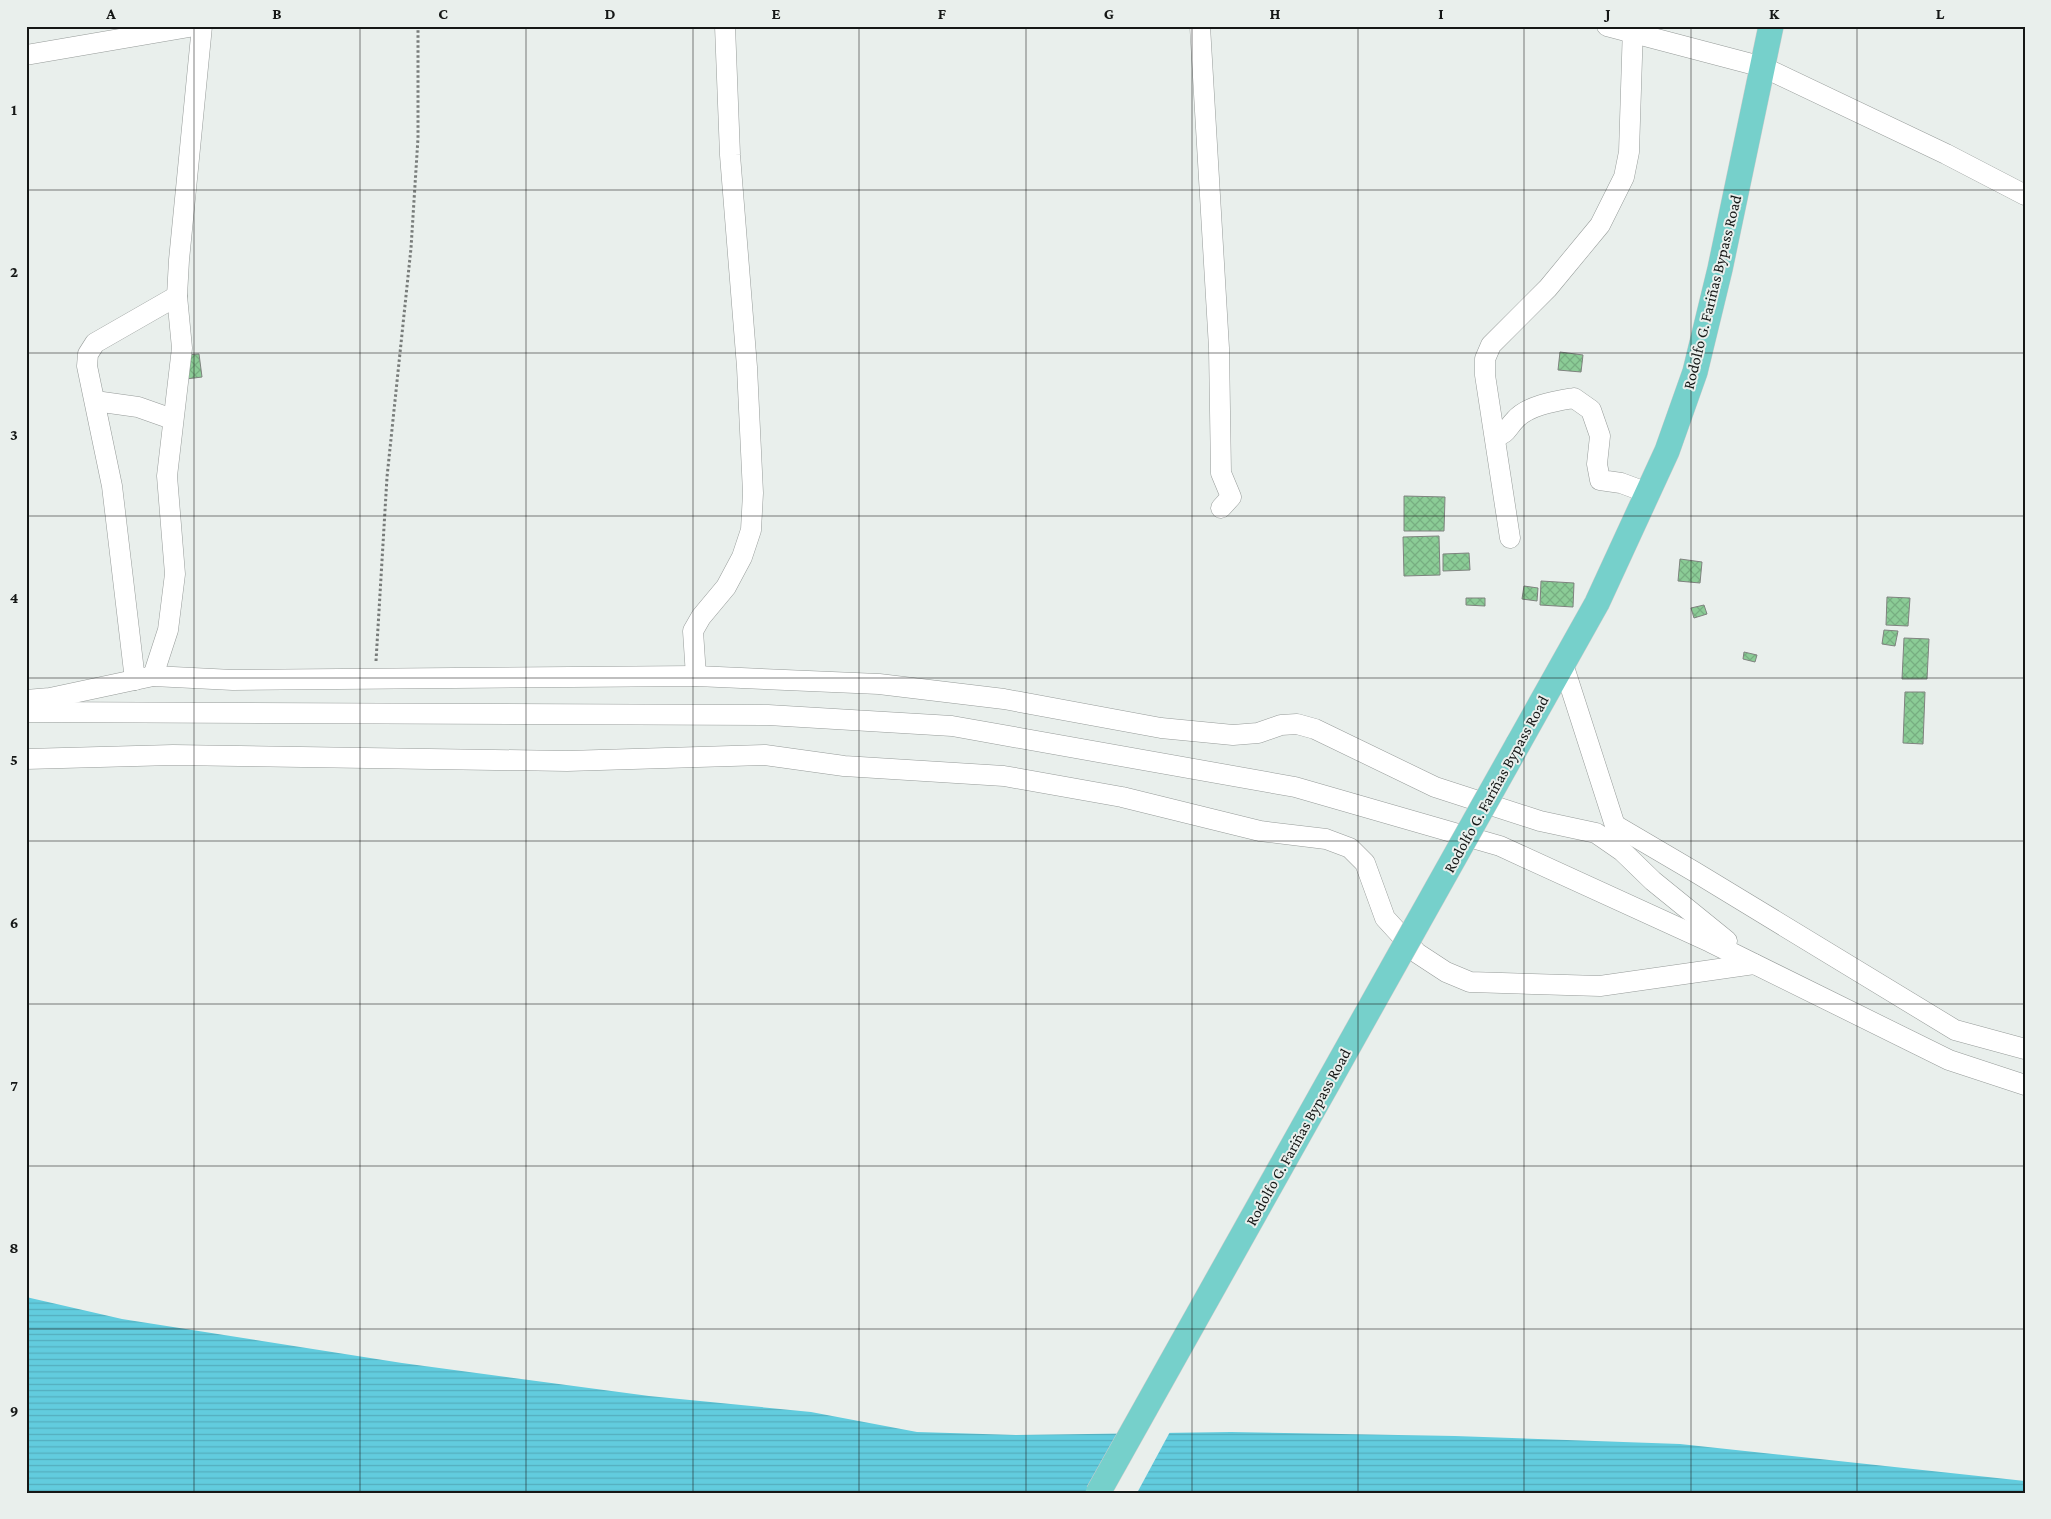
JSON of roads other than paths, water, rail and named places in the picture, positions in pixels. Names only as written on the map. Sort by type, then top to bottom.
[{"type":"main road","name":"Rodolfo G. Fariñas Bypass Road","points":[[1098,1493],[1564,664],[1597,603],[1648,493],[1667,451],[1695,372],[1720,269],[1771,26]]},
{"type":"street","points":[[26,55],[195,26]]},
{"type":"street","points":[[144,678],[168,630],[175,574],[167,476],[172,419],[182,348],[177,296],[202,26]]},
{"type":"street","points":[[696,676],[693,630],[726,587],[742,557],[751,530],[753,502],[747,367],[730,155],[725,26]]},
{"type":"street","points":[[1200,26],[1219,348],[1220,473],[1231,497],[1221,508]]},
{"type":"street","points":[[1607,26],[1633,30],[1763,67],[1946,154],[2025,195]]},
{"type":"street","points":[[1510,538],[1485,375],[1485,359],[1491,345],[1548,288],[1600,224],[1624,177],[1629,152],[1633,30]]},
{"type":"street","points":[[144,678],[112,486],[87,366],[88,354],[95,343],[177,296]]},
{"type":"street","points":[[1495,437],[1507,431],[1515,419],[1531,410],[1547,403],[1574,398],[1591,410],[1600,436],[1597,464],[1600,480],[1622,484],[1648,493]]},
{"type":"street","points":[[95,401],[138,407],[172,419]]},
{"type":"street","points":[[1564,664],[1622,851]]},
{"type":"street","points":[[26,700],[50,698],[144,678],[233,680],[696,676],[879,684],[1004,699],[1161,728],[1233,734],[1258,732],[1281,725],[1298,724],[1315,729],[1435,787],[1540,821],[1596,833],[1622,851],[1653,881],[1754,964]]},
{"type":"street","points":[[26,712],[768,715],[952,726],[1295,787],[1490,844],[1754,964],[1949,1060],[2025,1085]]},
{"type":"street","points":[[26,759],[173,755],[567,761],[764,754],[844,766],[1004,776],[1122,797],[1260,831],[1326,839],[1350,848],[1365,863],[1385,918],[1417,953],[1446,972],[1470,982],[1600,986],[1754,964]]},
{"type":"street","points":[[1615,825],[1696,872],[1955,1030],[2025,1049]]},
{"type":"water","points":[[26,1297],[122,1319],[402,1363],[649,1396],[811,1412],[917,1432],[1016,1435],[1231,1432],[1455,1436],[1680,1444],[2025,1481],[2025,1493],[26,1493]]}]
